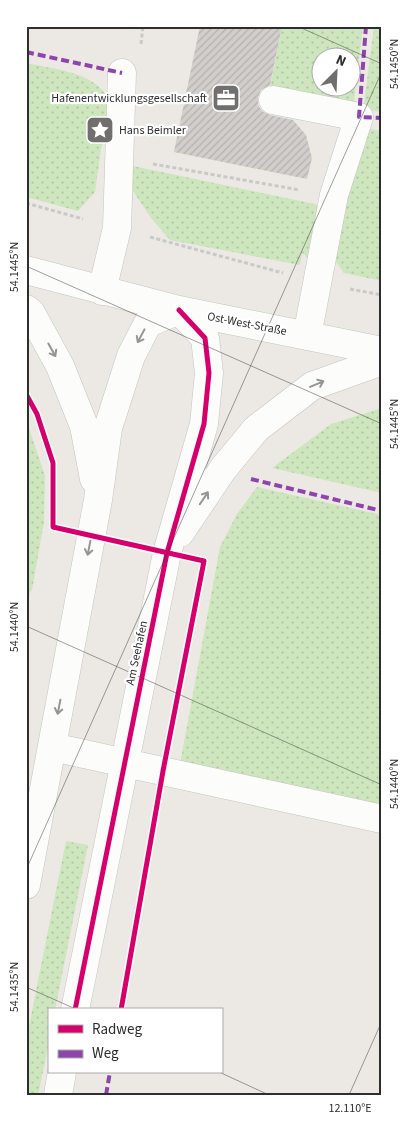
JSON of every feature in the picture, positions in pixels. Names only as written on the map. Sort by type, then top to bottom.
[{"type":"street","points":[[102,291],[117,228],[122,73]]},
{"type":"street","points":[[273,100],[359,117],[334,196],[306,336]]},
{"type":"street","name":"Ost-West-Straße","points":[[26,270],[179,310],[382,351]]},
{"type":"street","points":[[26,309],[31,313],[60,366],[84,426],[98,500]]},
{"type":"street","points":[[26,885],[98,500],[108,428],[131,356],[148,323],[179,310]]},
{"type":"street","name":"Am Seehafen","points":[[75,1008],[167,553],[204,424],[209,373],[205,338],[179,310]]},
{"type":"street","name":"Am Seehafen","points":[[167,553],[223,469],[256,429],[312,386],[382,360]]},
{"type":"street","points":[[52,746],[382,819]]},
{"type":"street","points":[[58,1095],[62,1074]]},
{"type":"path","points":[[118,158],[334,196]]},
{"type":"path","points":[[26,203],[318,283],[382,294]]},
{"type":"green space","points":[[282,26],[363,26],[360,51],[360,48],[310,48],[310,97],[270,88]]},
{"type":"green space","points":[[374,26],[382,26],[382,112],[369,110],[364,104]]},
{"type":"green space","points":[[26,63],[58,69],[90,80],[106,94],[113,109],[101,149],[95,192],[78,211],[26,197]]},
{"type":"green space","points":[[316,98],[354,98],[354,102],[348,105]]},
{"type":"green space","points":[[369,129],[382,131],[382,281],[344,273],[333,258],[354,146]]},
{"type":"green space","points":[[133,166],[315,204],[321,208],[310,260],[302,253],[300,265],[170,240],[151,218],[133,191]]},
{"type":"green space","points":[[382,408],[382,493],[272,468],[331,424]]},
{"type":"green space","points":[[26,419],[45,476],[44,522],[32,590],[26,597]]},
{"type":"green space","points":[[257,487],[382,515],[382,808],[180,764],[220,547],[237,514]]},
{"type":"green space","points":[[66,841],[88,845],[55,1008],[48,1008],[48,1048],[38,1095],[26,1095],[26,1041]]},
{"type":"building","name":"Hafenentwicklungsgesellschaft","points":[[200,26],[282,26],[270,85],[261,90],[258,97],[258,105],[262,111],[270,115],[293,120],[306,135],[312,158],[307,179],[174,152]]},
{"type":"marked path","points":[[366,26],[359,117],[382,118]]},
{"type":"marked path","points":[[26,52],[122,73]]},
{"type":"marked path","points":[[251,479],[382,511]]},
{"type":"marked path","points":[[106,1095],[110,1074]]},
{"type":"cycle path","points":[[75,1008],[167,553],[204,424],[209,373],[205,338],[179,310]]},
{"type":"cycle path","points":[[26,394],[37,414],[53,463],[53,527],[204,561],[163,771],[121,1008]]},
{"type":"place","name":"Hafenentwicklungsgesellschaft","points":[[226,98]]},
{"type":"place","name":"Hans Beimler","points":[[100,130]]}]
